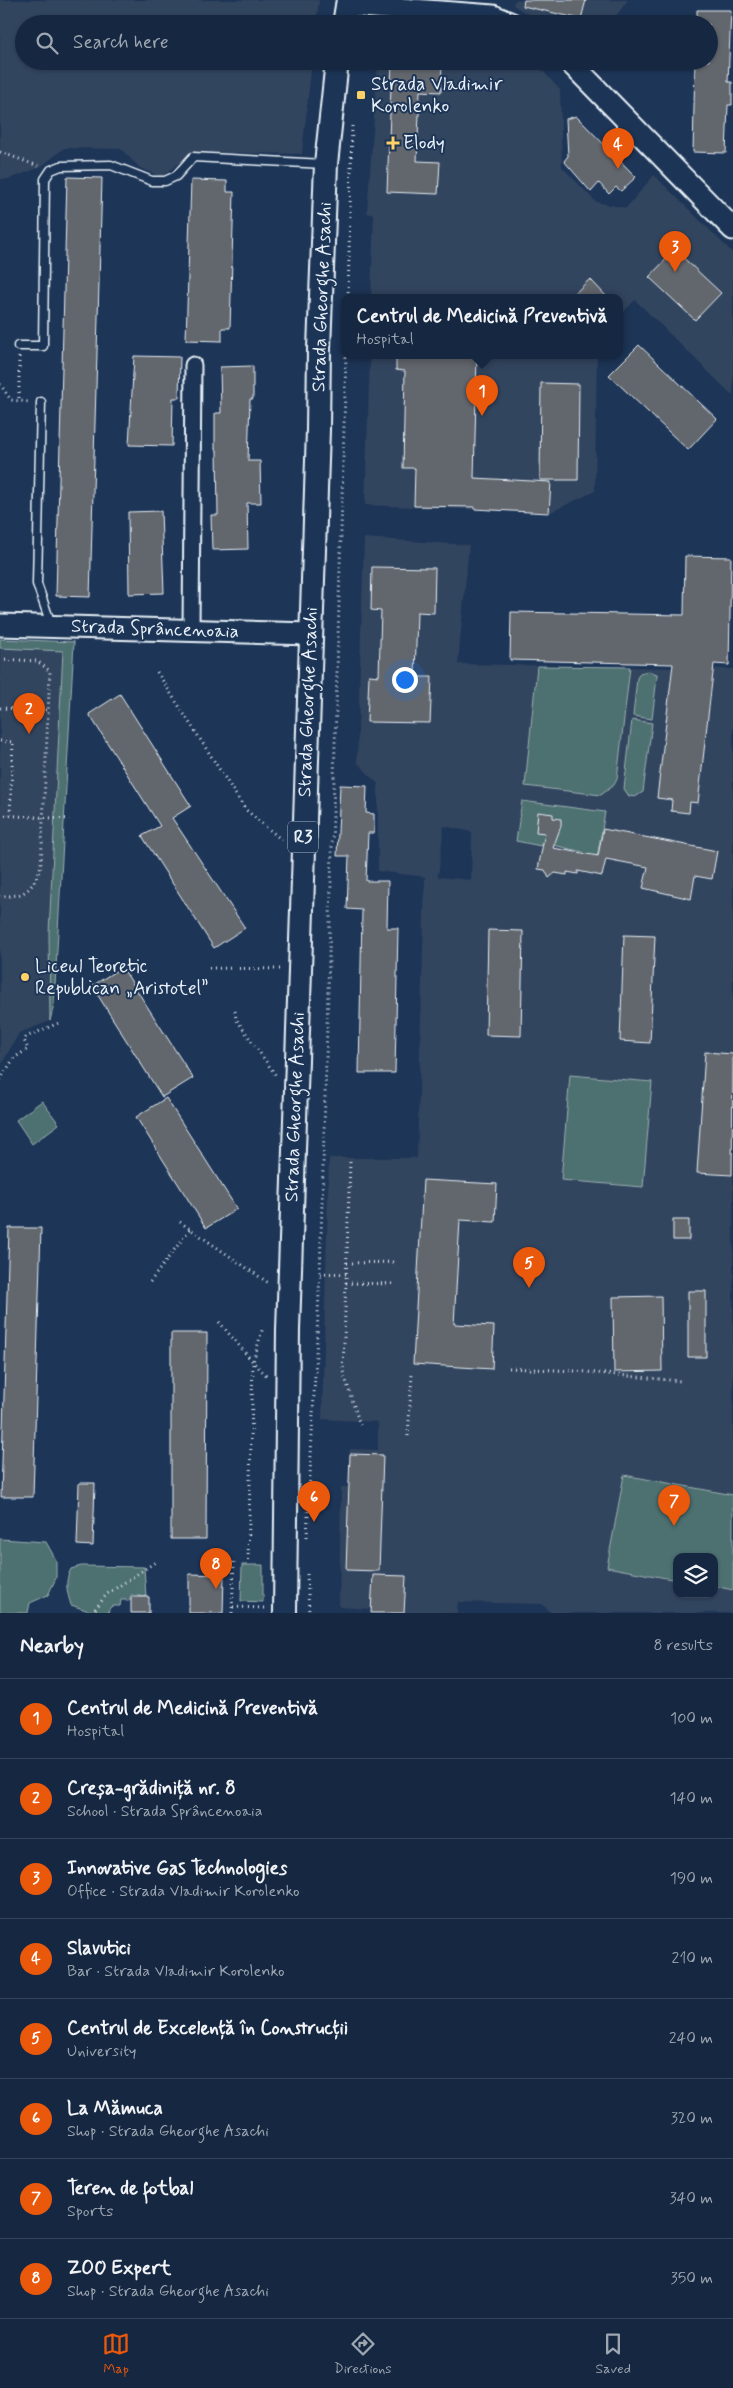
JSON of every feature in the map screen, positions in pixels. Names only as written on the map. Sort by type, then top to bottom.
[{"type":"main road","points":[[346,10],[468,15]]},
{"type":"main road","name":"Strada Gheorghe Asachi","points":[[276,1610],[286,1424],[326,164],[336,70]]},
{"type":"main road","points":[[578,70],[733,229]]},
{"type":"main road","name":"Strada Sprâncenoaia","points":[[0,625],[310,634]]},
{"type":"street","points":[[191,630],[193,365]]},
{"type":"lane","points":[[18,346],[42,346],[45,179],[50,170],[61,166],[111,165],[152,181],[165,181],[176,176],[193,157],[326,164]]},
{"type":"lane","points":[[41,402],[37,584],[52,626]]},
{"type":"path","points":[[348,294],[352,118]]},
{"type":"path","points":[[0,152],[50,170]]},
{"type":"path","points":[[18,346],[20,402]]},
{"type":"path","points":[[307,1546],[320,1273],[346,359]]},
{"type":"path","points":[[0,384],[11,400],[41,402]]},
{"type":"path","points":[[0,659],[37,661],[46,666],[50,672],[41,866],[32,887],[24,894],[0,896]]},
{"type":"path","points":[[157,672],[245,809],[287,844]]},
{"type":"path","points":[[0,708],[48,710]]},
{"type":"path","points":[[0,741],[13,742],[10,815]]},
{"type":"path","points":[[0,815],[70,820]]},
{"type":"path","points":[[209,968],[299,970]]},
{"type":"path","points":[[235,1011],[236,1019],[280,1081]]},
{"type":"path","points":[[0,1080],[14,1058],[28,1049],[24,1040],[26,1037],[61,1022]]},
{"type":"path","points":[[350,1162],[343,1371],[360,1425]]},
{"type":"path","points":[[180,1222],[290,1295]]},
{"type":"path","points":[[150,1282],[190,1228]]},
{"type":"path","points":[[347,1263],[396,1262]]},
{"type":"path","points":[[320,1273],[346,1274]]},
{"type":"path","points":[[346,1283],[395,1284]]},
{"type":"path","points":[[219,1322],[253,1362],[272,1379]]},
{"type":"path","points":[[248,1560],[253,1362],[263,1327]]},
{"type":"path","points":[[509,1368],[680,1381]]},
{"type":"path","points":[[408,1436],[412,1375]]},
{"type":"path","points":[[232,1613],[234,1560]]},
{"type":"path","points":[[92,1613],[108,1594],[157,1561]]},
{"type":"path","points":[[307,1569],[309,1613]]},
{"type":"path","points":[[232,1607],[276,1610]]},
{"type":"shaded area","points":[[0,0],[319,0],[317,15],[15,15],[15,70],[311,70],[302,154],[194,152],[161,177],[140,168],[121,149],[64,148],[41,167],[9,179],[0,179]]},
{"type":"shaded area","points":[[515,0],[628,0],[617,15],[529,15],[513,5]]},
{"type":"shaded area","points":[[377,70],[542,70],[560,90],[562,167],[596,202],[626,208],[654,175],[733,253],[733,396],[635,300],[623,313],[623,294],[371,294],[374,215],[367,213]]},
{"type":"shaded area","points":[[370,359],[597,359],[595,491],[549,513],[365,505]]},
{"type":"shaded area","points":[[364,538],[469,545],[458,664],[733,669],[733,1613],[551,1613],[542,1604],[458,1602],[457,1613],[371,1613],[371,1609],[339,1607],[341,1487],[348,1487],[350,1449],[378,1450],[378,1422],[322,1419],[329,1158],[417,1158],[425,877],[378,871],[378,784],[357,762]],"holes":[[[444,826],[472,832],[471,880],[438,877]]]},
{"type":"shaded area","points":[[0,648],[63,650],[49,933],[50,1021],[19,1033],[0,1067]]},
{"type":"green space","points":[[0,639],[74,642],[54,1004],[50,1021],[49,933],[63,651],[0,648]]},
{"type":"green space","points":[[537,666],[630,667],[617,779],[614,785],[601,795],[525,786]]},
{"type":"green space","points":[[648,671],[657,674],[652,719],[633,716],[637,678],[640,673]]},
{"type":"green space","points":[[632,720],[652,723],[643,792],[635,797],[629,796],[624,789]]},
{"type":"green space","points":[[522,801],[605,812],[597,858],[583,856],[583,852],[541,842],[541,846],[516,841]]},
{"type":"green space","points":[[570,1075],[652,1082],[643,1187],[561,1180]]},
{"type":"green space","points":[[42,1101],[59,1124],[32,1144],[16,1120]]},
{"type":"green space","points":[[624,1475],[733,1495],[733,1590],[718,1587],[718,1553],[673,1553],[673,1579],[607,1567]]},
{"type":"green space","points":[[0,1539],[46,1542],[56,1560],[56,1578],[48,1595],[30,1603],[28,1613],[0,1613]]},
{"type":"green space","points":[[242,1565],[263,1565],[263,1602],[241,1601]]},
{"type":"green space","points":[[81,1566],[144,1567],[146,1597],[131,1595],[131,1600],[121,1600],[120,1606],[112,1606],[108,1613],[95,1613],[71,1605],[67,1591],[67,1578],[71,1569]]},
{"type":"building","points":[[524,0],[586,0],[582,15],[563,15],[523,6]]},
{"type":"building","points":[[697,10],[731,10],[728,82],[732,82],[732,105],[728,105],[726,153],[693,152],[695,70],[718,70],[718,15],[697,15]]},
{"type":"building","points":[[392,70],[442,70],[441,92],[420,91],[417,161],[440,162],[438,194],[387,192]]},
{"type":"building","points":[[576,116],[636,177],[621,191],[616,187],[609,194],[599,183],[591,192],[564,161],[568,156],[566,119]]},
{"type":"building","points":[[67,177],[102,178],[90,597],[56,596]]},
{"type":"building","points":[[191,180],[227,181],[227,192],[234,192],[230,328],[222,328],[222,341],[186,340]]},
{"type":"building","points":[[675,250],[721,293],[695,320],[649,277]]},
{"type":"building","points":[[590,279],[604,294],[574,294]]},
{"type":"building","points":[[639,345],[717,419],[688,450],[609,375]]},
{"type":"building","points":[[134,356],[180,357],[179,398],[173,398],[172,446],[129,445]]},
{"type":"building","points":[[396,359],[477,359],[474,478],[551,482],[549,513],[474,509],[474,507],[414,506],[415,468],[403,468],[405,371],[396,370]]},
{"type":"building","points":[[253,366],[253,399],[250,399],[248,461],[260,461],[261,503],[247,503],[248,549],[212,550],[211,515],[218,515],[215,413],[221,413],[220,367]]},
{"type":"building","points":[[541,383],[579,384],[578,480],[540,480]]},
{"type":"building","points":[[161,511],[164,593],[129,594],[128,512]]},
{"type":"building","points":[[685,556],[731,557],[729,665],[714,664],[698,803],[690,802],[689,813],[671,811],[672,800],[657,798],[673,664],[510,660],[511,612],[684,615]]},
{"type":"building","points":[[372,567],[435,568],[434,613],[417,612],[415,677],[432,677],[430,723],[367,722],[369,675],[379,676],[381,611],[371,610]]},
{"type":"building","points":[[120,694],[191,806],[172,818],[245,928],[214,948],[142,836],[160,826],[89,714]]},
{"type":"building","points":[[340,785],[367,786],[366,813],[374,814],[374,833],[368,833],[366,881],[388,881],[387,928],[398,928],[395,1073],[359,1073],[362,910],[347,909],[349,856],[337,856]]},
{"type":"building","points":[[538,812],[553,814],[553,818],[561,819],[561,826],[553,848],[598,856],[603,829],[717,851],[712,879],[695,876],[691,899],[643,888],[648,867],[606,859],[602,876],[578,871],[578,874],[567,872],[567,875],[555,873],[549,878],[545,870],[538,869],[545,833],[536,832]]},
{"type":"building","points":[[488,930],[523,931],[521,1036],[486,1035]]},
{"type":"building","points":[[624,935],[655,936],[650,1043],[620,1041]]},
{"type":"building","points":[[122,967],[193,1078],[162,1097],[92,986]]},
{"type":"building","points":[[705,1052],[733,1054],[732,1175],[697,1173]]},
{"type":"building","points":[[166,1098],[237,1209],[206,1228],[136,1117]]},
{"type":"building","points":[[423,1180],[497,1184],[495,1222],[460,1220],[454,1324],[494,1326],[492,1369],[413,1364]]},
{"type":"building","points":[[673,1220],[689,1220],[689,1240],[673,1240]]},
{"type":"building","points":[[9,1228],[41,1228],[33,1497],[1,1497]]},
{"type":"building","points":[[688,1291],[706,1291],[706,1357],[688,1357]]},
{"type":"building","points":[[661,1296],[662,1371],[614,1372],[613,1297]]},
{"type":"building","points":[[171,1333],[207,1333],[206,1539],[171,1539]]},
{"type":"building","points":[[350,1454],[383,1455],[379,1571],[346,1570]]},
{"type":"building","points":[[79,1483],[95,1483],[93,1546],[77,1545]]},
{"type":"building","points":[[189,1574],[224,1575],[223,1613],[189,1613]]},
{"type":"building","points":[[373,1575],[406,1576],[404,1613],[371,1613]]},
{"type":"building","points":[[131,1597],[149,1597],[149,1613],[131,1613]]},
{"type":"place","name":"Strada Vladimir Korolenko","points":[[361,95]]},
{"type":"place","name":"Elody","points":[[393,143]]},
{"type":"place","name":"Slavutici","points":[[618,169]]},
{"type":"place","name":"Innovative Gas Technologies","points":[[675,272]]},
{"type":"place","name":"Centrul de Medicină Preventivă","points":[[482,416]]},
{"type":"place","name":"Creșa-grădiniță nr. 8","points":[[29,734]]},
{"type":"place","name":"Liceul Teoretic Republican „Aristotel”","points":[[25,977]]},
{"type":"place","name":"Centrul de Excelență în Construcții","points":[[529,1288]]},
{"type":"place","name":"La Mămuca","points":[[314,1522]]},
{"type":"place","name":"Teren de fotbal","points":[[674,1526]]},
{"type":"place","name":"ZOO Expert","points":[[216,1589]]}]
